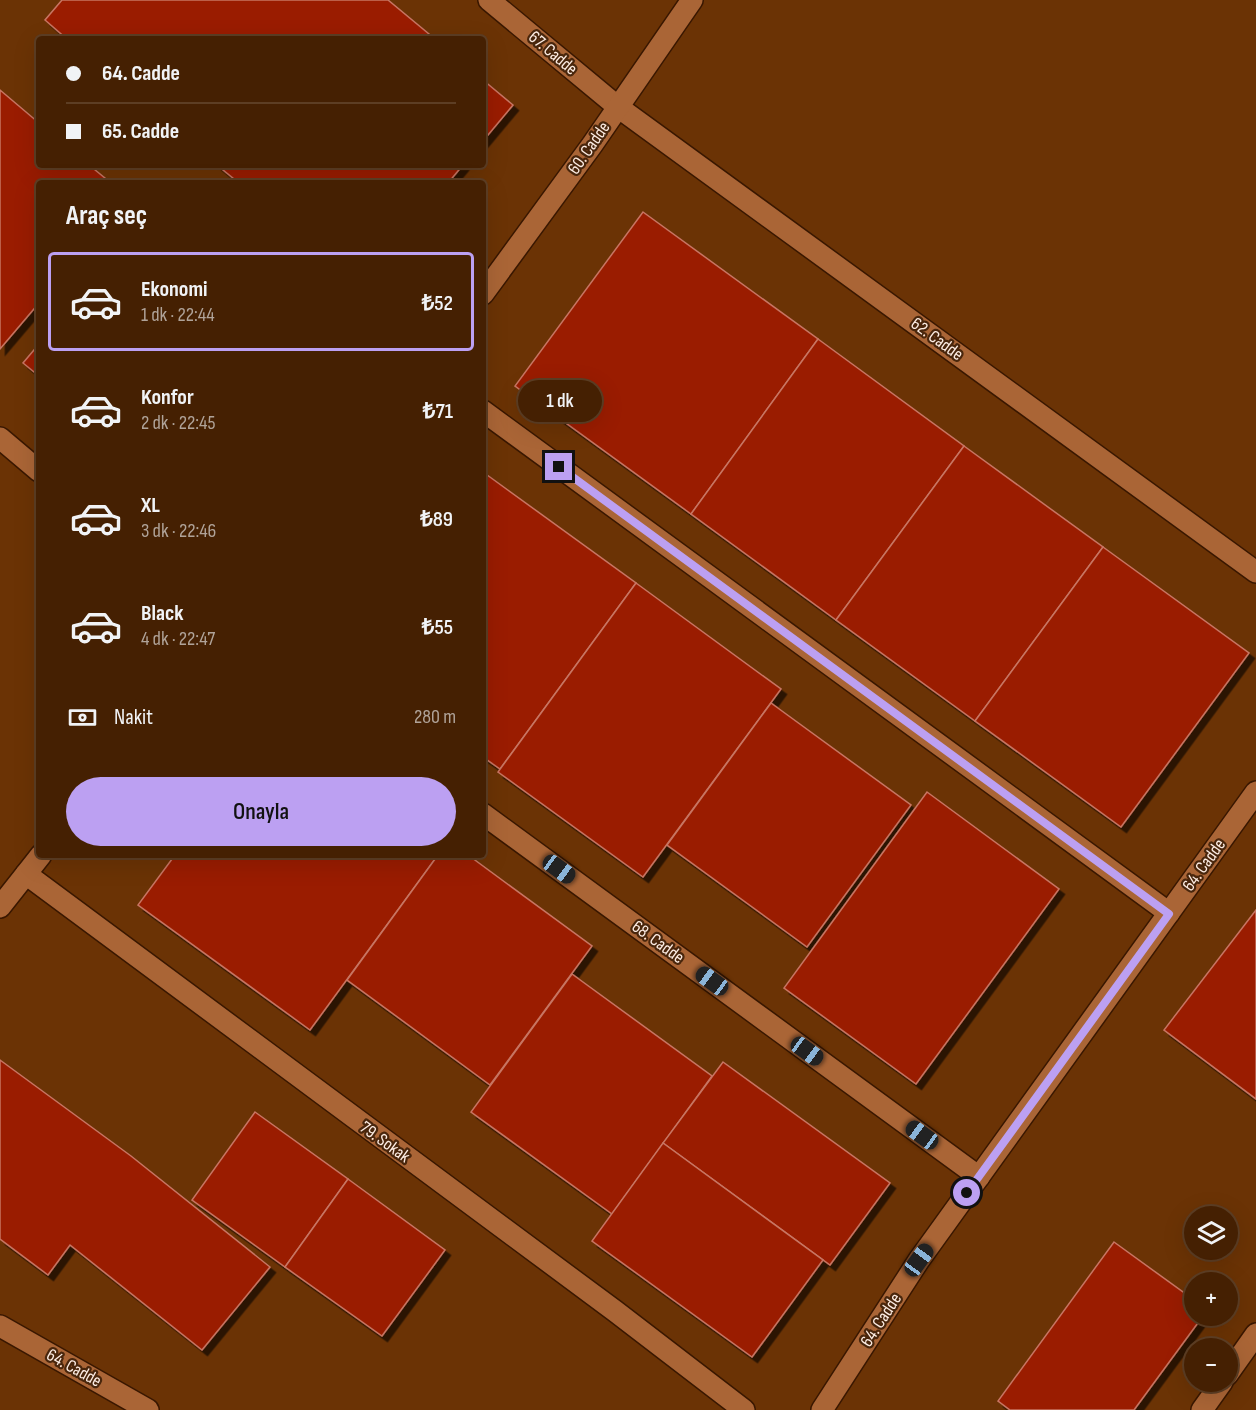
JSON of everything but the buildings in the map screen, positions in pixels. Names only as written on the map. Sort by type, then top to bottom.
[{"type":"street","name":"67. Cadde","points":[[489,0],[618,107]]},
{"type":"street","name":"60. Cadde","points":[[486,290],[692,0]]},
{"type":"street","name":"62. Cadde","points":[[618,107],[1256,572]]},
{"type":"street","points":[[486,413],[1169,914]]},
{"type":"street","points":[[0,438],[36,468]]},
{"type":"street","name":"64. Cadde","points":[[822,1410],[919,1260],[1256,792]]},
{"type":"street","name":"68. Cadde","points":[[486,816],[979,1177]]},
{"type":"street","points":[[0,907],[39,858]]},
{"type":"street","name":"79. Sokak","points":[[26,874],[615,1311],[744,1410]]},
{"type":"street","name":"64. Cadde","points":[[0,1326],[148,1410]]},
{"type":"street","points":[[1238,1359],[1256,1334]]},
{"type":"street","points":[[1202,1410],[1215,1392]]},
{"type":"shaded area","points":[[0,0],[1256,0],[1256,1410],[0,1410]]},
{"type":"route","points":[[559,467],[1169,914],[967,1193]]}]
